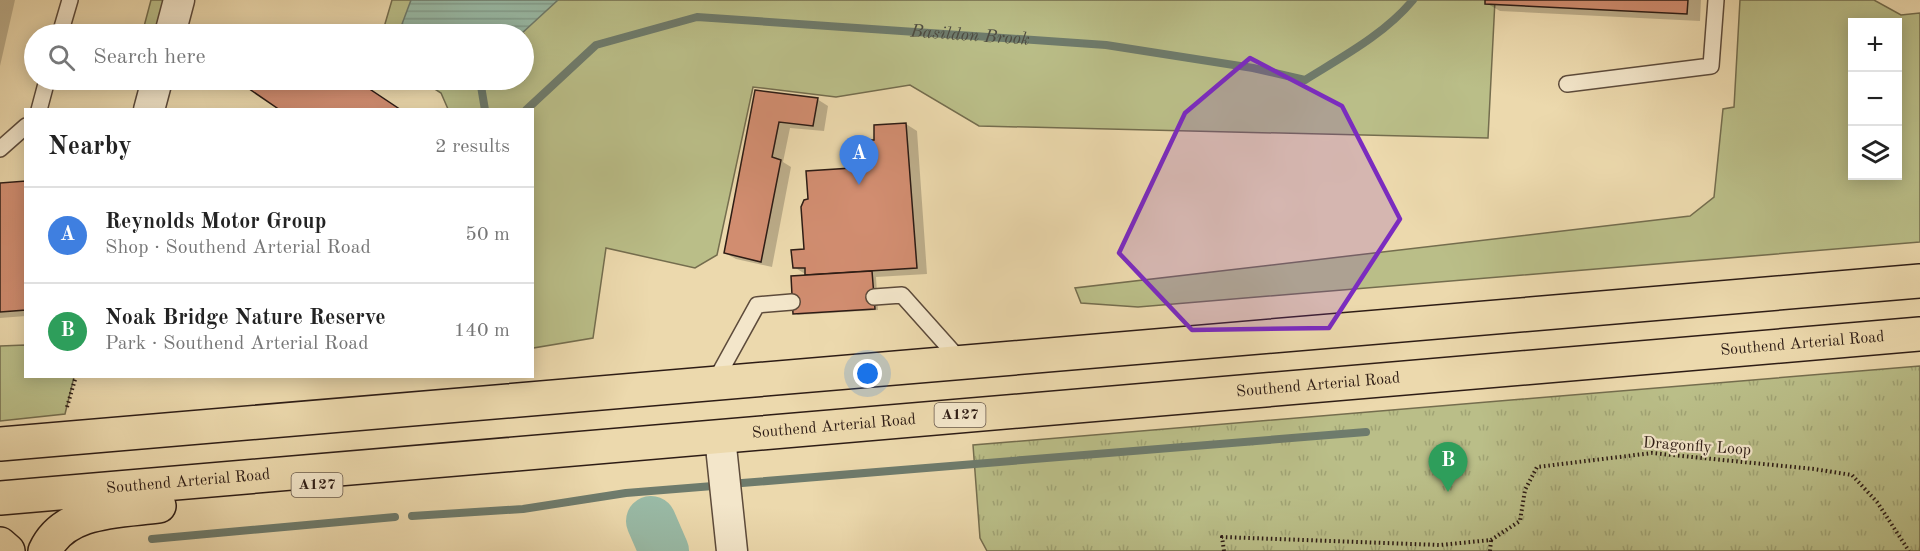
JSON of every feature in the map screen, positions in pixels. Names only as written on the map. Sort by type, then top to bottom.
[{"type":"highway","points":[[0,444],[1920,281]]},
{"type":"highway","name":"Southend Arterial Road","points":[[0,498],[1920,334]]},
{"type":"highway","name":"A127","points":[[45,551],[65,526],[94,514],[604,447]]},
{"type":"highway","points":[[0,544],[8,551]]},
{"type":"street","points":[[173,24],[179,0]]},
{"type":"street","points":[[150,108],[155,90]]},
{"type":"street","points":[[720,437],[732,551]]},
{"type":"lane","points":[[63,24],[70,0]]},
{"type":"lane","points":[[1566,84],[1710,66],[1716,0]]},
{"type":"lane","points":[[40,108],[44,90]]},
{"type":"lane","points":[[0,149],[24,128]]},
{"type":"lane","points":[[874,297],[902,295],[961,362]]},
{"type":"lane","points":[[714,383],[757,305],[792,302]]},
{"type":"path","points":[[65,414],[75,378]]},
{"type":"path","name":"Dragonfly Loop","points":[[1491,540],[1520,521],[1525,490],[1537,467],[1652,453],[1814,469],[1852,475],[1877,502],[1909,551]]},
{"type":"path","points":[[1224,551],[1222,537],[1440,545],[1491,540],[1490,551]]},
{"type":"highlighted area","points":[[1250,58],[1342,106],[1400,219],[1329,328],[1192,330],[1119,253],[1185,113]]},
{"type":"green space","points":[[151,0],[164,0],[158,24],[145,24]]},
{"type":"green space","points":[[392,0],[1495,0],[1488,138],[979,126],[910,85],[836,97],[753,87],[717,255],[695,268],[606,248],[593,338],[534,348],[534,108],[448,108],[441,93],[436,90],[534,90],[534,24],[385,24]]},
{"type":"green space","points":[[1740,0],[1874,0],[1901,15],[1920,13],[1920,242],[1138,307],[1081,303],[1075,288],[1690,216],[1714,197],[1723,109],[1734,107]]},
{"type":"green space","points":[[24,345],[24,378],[74,378],[65,414],[0,421],[0,346]]},
{"type":"green space","points":[[1920,366],[1920,551],[987,551],[980,538],[973,445]]},
{"type":"shaded area","points":[[411,0],[558,0],[532,24],[402,24]]},
{"type":"building","points":[[1485,0],[1688,0],[1687,14],[1485,4]]},
{"type":"building","points":[[251,90],[371,90],[398,108],[277,108]]},
{"type":"building","points":[[755,90],[818,98],[813,126],[779,122],[772,157],[781,160],[761,262],[724,253]]},
{"type":"building","points":[[906,123],[917,268],[805,275],[805,268],[793,268],[791,250],[804,249],[801,207],[804,200],[808,199],[806,171],[867,167],[865,140],[874,140],[874,125]]},
{"type":"building","points":[[24,181],[24,310],[0,312],[0,183]]},
{"type":"building","points":[[872,271],[875,309],[793,314],[791,276]]},
{"type":"waterway","name":"Basildon Brook","points":[[528,108],[596,45],[697,17],[1106,45],[1253,68],[1305,80],[1348,54],[1390,24],[1413,0]]},
{"type":"waterway","points":[[482,90],[485,108]]},
{"type":"waterway","points":[[742,483],[1366,432]]},
{"type":"waterway","points":[[412,516],[523,509],[626,493],[713,486]]},
{"type":"waterway","points":[[152,539],[395,517]]},
{"type":"waterway","name":"Basildon Brook","points":[[651,521],[664,551]]},
{"type":"place","name":"Reynolds Motor Group","points":[[859,185]]},
{"type":"place","name":"Noak Bridge Nature Reserve","points":[[1448,492]]}]
